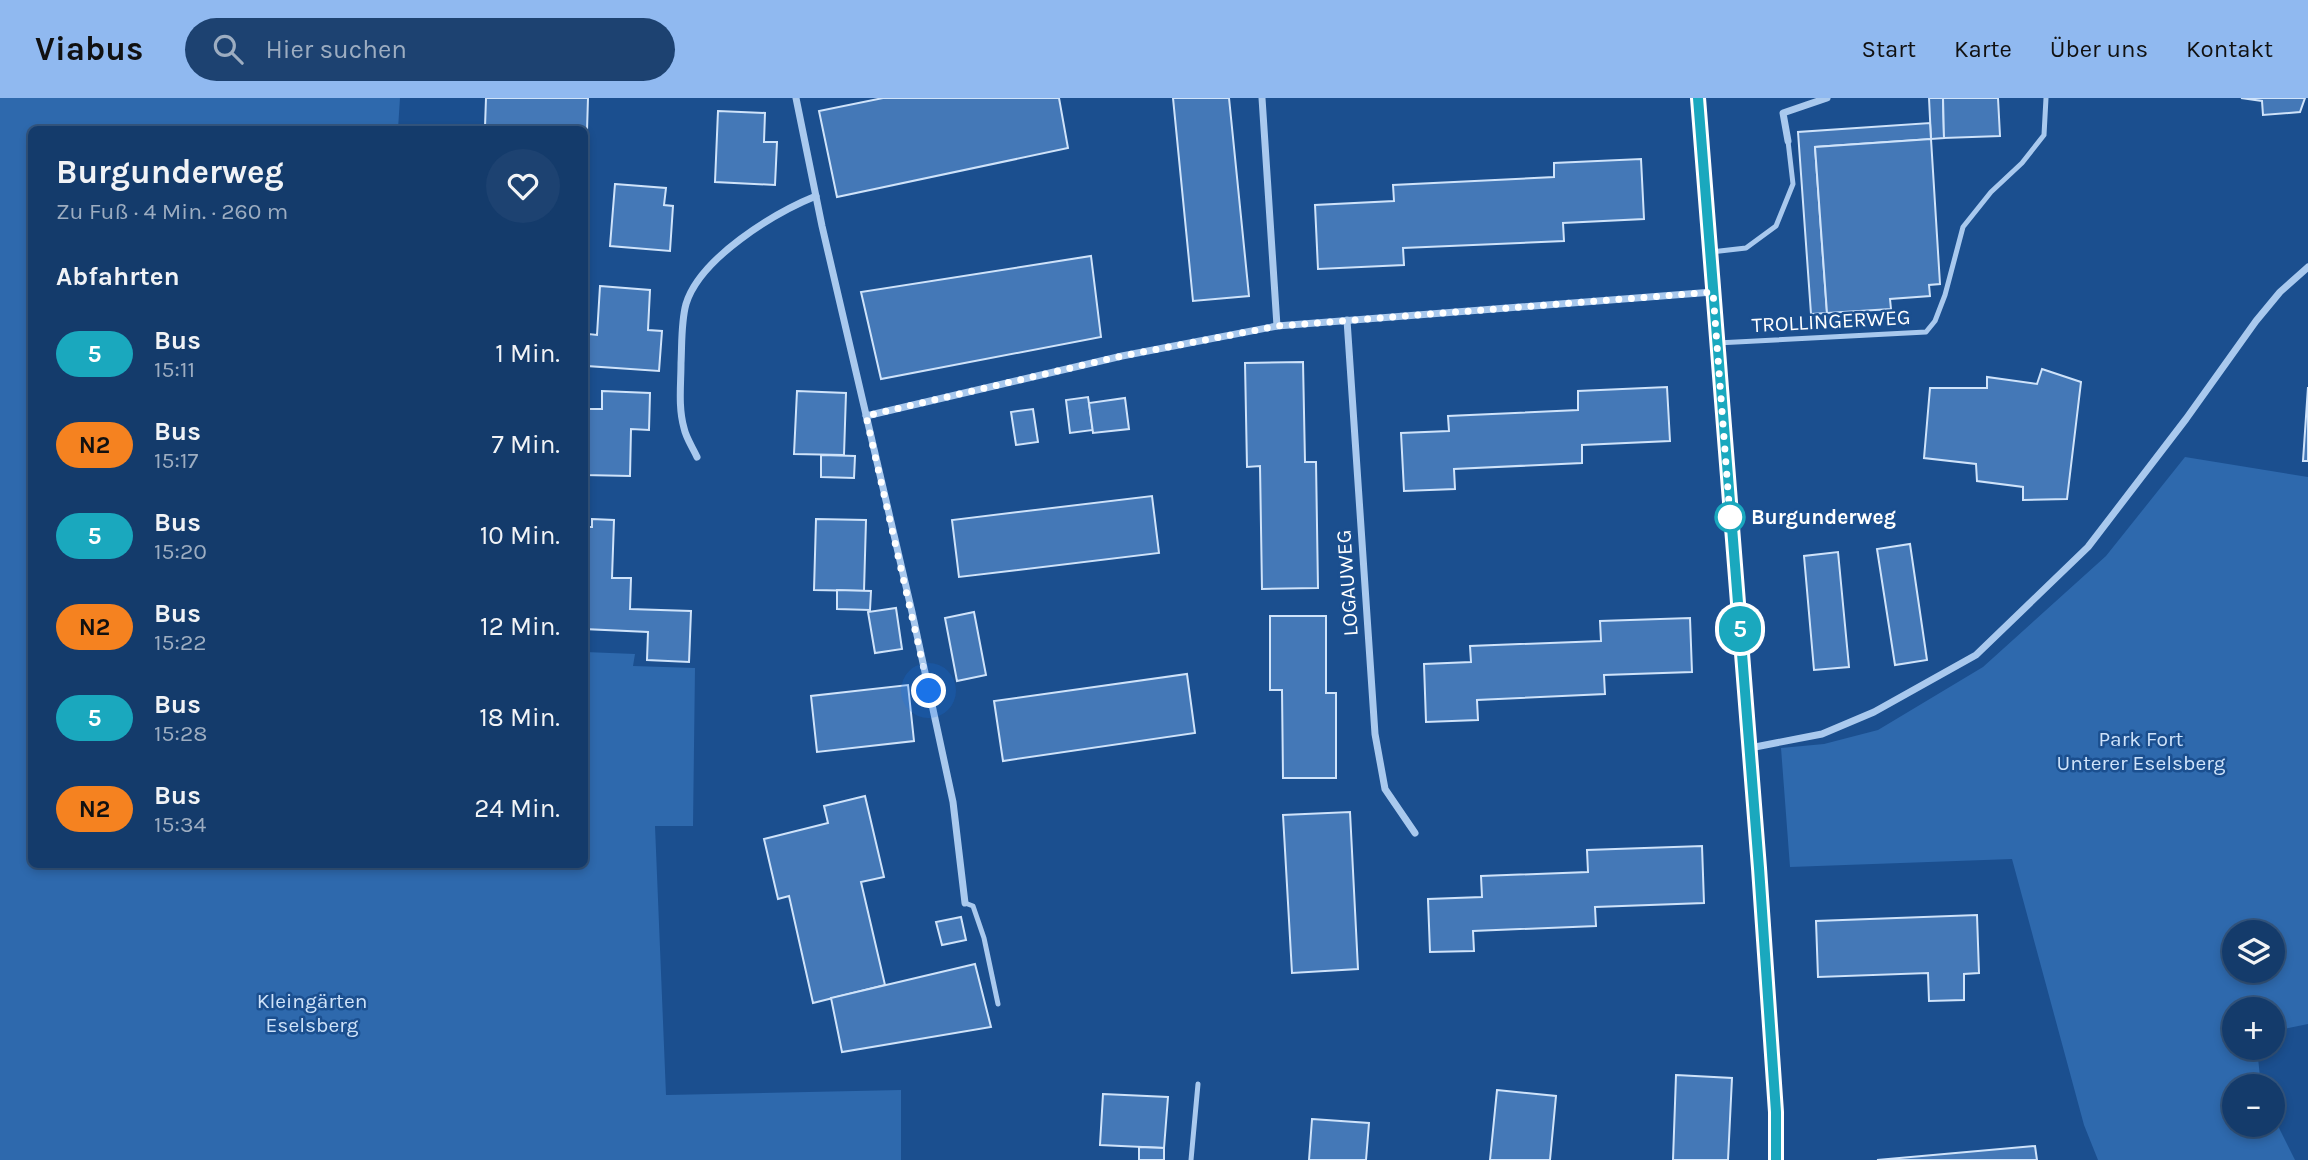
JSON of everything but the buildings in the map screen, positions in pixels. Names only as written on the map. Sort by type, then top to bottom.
[{"type":"street","points":[[796,98],[953,802],[965,903]]},
{"type":"street","points":[[1262,98],[1278,326]]},
{"type":"street","points":[[1699,98],[1750,748],[1776,1112],[1776,1160]]},
{"type":"street","points":[[1788,141],[1783,113],[1827,98]]},
{"type":"street","points":[[697,457],[684,428],[680,394],[686,304],[695,284],[712,264],[765,220],[816,196]]},
{"type":"street","points":[[1750,748],[1833,730],[1874,712],[1976,655],[2088,547],[2186,419],[2256,321],[2280,292],[2308,267]]},
{"type":"street","points":[[866,416],[1122,356],[1278,326],[1713,292]]},
{"type":"street","name":"LOGAUWEG","points":[[1347,320],[1375,734],[1384,789],[1415,833]]},
{"type":"lane","name":"TROLLINGERWEG","points":[[1717,342],[1926,332],[1935,321],[1945,295],[1963,228],[1991,192],[2022,163],[2044,135],[2046,98]]},
{"type":"lane","points":[[1711,252],[1746,248],[1776,226],[1793,184],[1788,141]]},
{"type":"lane","points":[[965,903],[973,906],[984,938],[998,1004]]},
{"type":"lane","points":[[1191,1160],[1198,1084]]},
{"type":"green space","name":"Kleingärten Eselsberg","points":[[0,98],[400,98],[398,126],[28,126],[28,868],[588,868],[588,652],[635,654],[633,666],[695,668],[693,826],[655,826],[666,1095],[901,1090],[901,1160],[0,1160]]},
{"type":"green space","name":"Park Fort Unterer Eselsberg","points":[[2185,457],[2308,477],[2308,1024],[2285,1029],[2285,997],[2222,997],[2222,1060],[2258,1060],[2260,1074],[2222,1074],[2222,1137],[2284,1137],[2295,1160],[2098,1160],[2084,1125],[2012,859],[1790,867],[1781,748],[1824,744],[1878,730],[1983,667],[2106,556]]},
{"type":"bus line","name":"5","points":[[1698,98],[1759,868],[1776,1112],[1776,1160]]},
{"type":"place","name":"Burgunderweg","points":[[1730,517]]},
{"type":"route","points":[[929,691],[866,416],[1122,356],[1278,326],[1713,292],[1730,517]]}]
